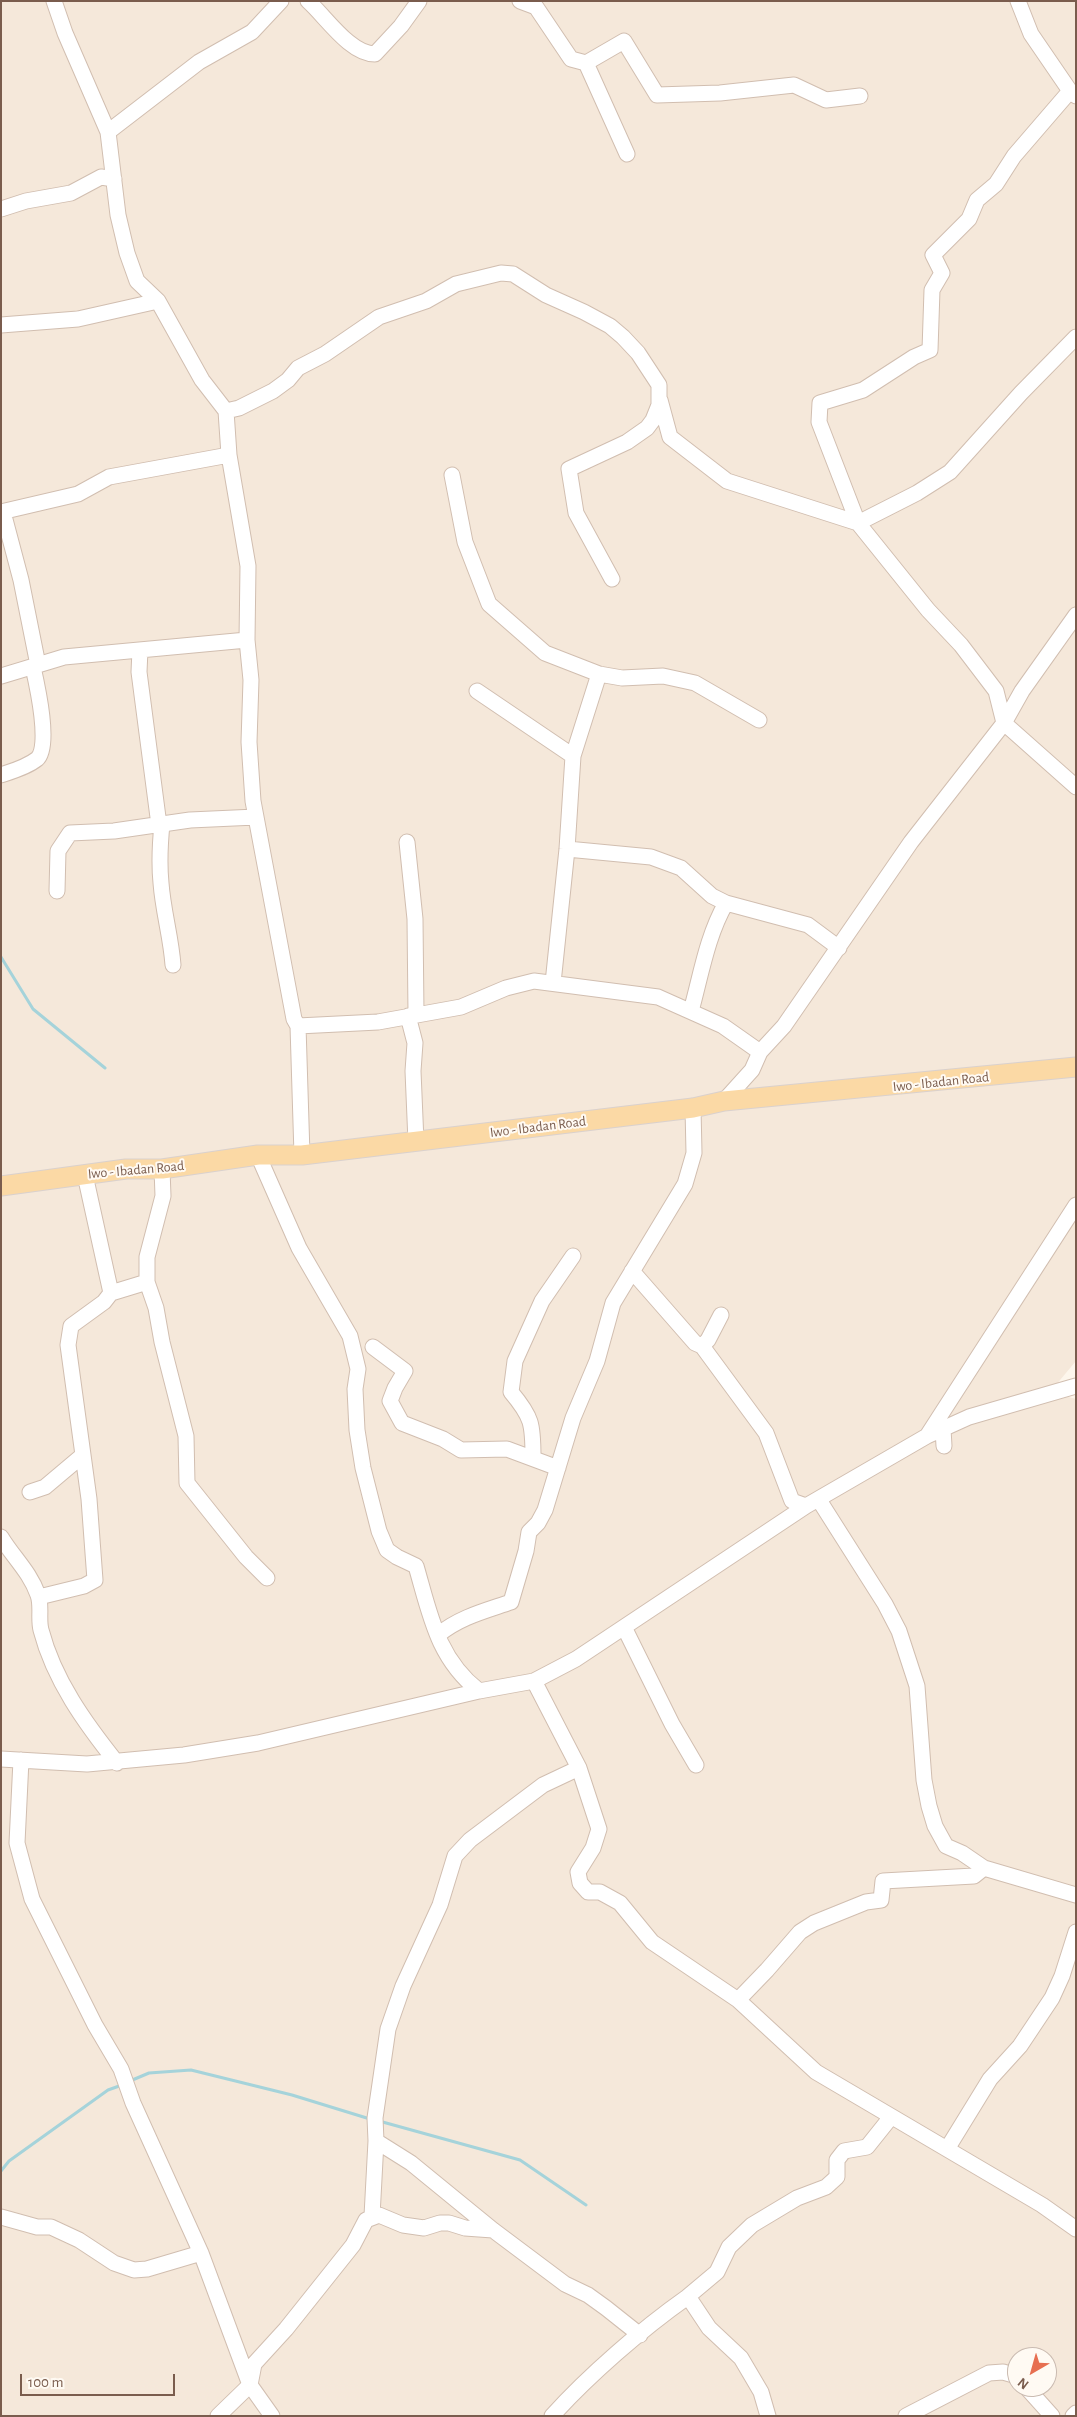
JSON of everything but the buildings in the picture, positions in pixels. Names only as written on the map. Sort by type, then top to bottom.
[{"type":"main road","name":"Iwo - Ibadan Road","points":[[1,1186],[126,1169],[162,1169],[258,1155],[302,1155],[416,1142],[693,1108],[724,1101],[1076,1067]]},
{"type":"street","points":[[54,1],[65,33],[108,132],[126,253],[137,281],[158,301],[202,380],[226,411],[229,455],[248,566],[247,640],[251,680],[249,742],[256,817],[282,963],[294,1019],[298,1026],[302,1155]]},
{"type":"street","points":[[108,132],[199,62],[252,32],[281,1]]},
{"type":"street","points":[[308,1],[344,38],[366,54],[375,54],[401,26],[419,1]]},
{"type":"street","points":[[520,1],[536,7],[571,59],[586,64],[627,154]]},
{"type":"street","points":[[1018,1],[1030,34],[1073,94],[1014,156],[996,184],[977,200],[969,219],[933,255],[942,273],[932,290],[930,350],[914,357],[863,390],[820,403],[819,422],[858,523],[928,610],[962,645],[996,691],[1004,723],[1076,787]]},
{"type":"street","points":[[586,64],[624,41],[657,95],[720,93],[794,85],[826,100],[860,96]]},
{"type":"street","points":[[1,209],[26,201],[71,193],[101,177],[114,179]]},
{"type":"street","points":[[226,411],[239,408],[273,391],[288,380],[298,368],[325,354],[379,317],[426,301],[456,284],[501,272],[514,274],[546,295],[584,312],[623,337],[638,353],[659,385],[656,413],[647,428],[626,442],[569,469],[576,512],[612,579]]},
{"type":"street","points":[[1,325],[78,318],[158,301]]},
{"type":"street","points":[[659,399],[670,437],[727,482],[858,523],[917,493],[950,472],[1021,392],[1076,337]]},
{"type":"street","points":[[1,776],[22,768],[38,758],[44,745],[36,666],[22,580],[2,512],[78,494],[109,477],[229,455]]},
{"type":"street","points":[[452,475],[465,542],[489,604],[545,653],[599,674],[622,678],[663,676],[695,683],[759,720]]},
{"type":"street","points":[[724,1101],[752,1070],[760,1052],[784,1026],[911,842],[1004,723],[1022,691],[1076,615]]},
{"type":"street","points":[[1,676],[64,657],[247,640]]},
{"type":"street","points":[[140,650],[138,672],[160,824],[159,857],[161,884],[173,965]]},
{"type":"street","points":[[553,983],[567,849],[573,756],[599,674]]},
{"type":"street","points":[[477,691],[573,756]]},
{"type":"street","points":[[57,891],[58,851],[70,833],[114,831],[190,820],[256,817]]},
{"type":"street","points":[[407,842],[416,919],[412,1015],[415,1043],[413,1071],[416,1142]]},
{"type":"street","points":[[567,849],[651,857],[681,868],[712,896],[726,903],[808,925],[839,948]]},
{"type":"street","points":[[690,1011],[706,949],[726,903]]},
{"type":"street","points":[[298,1026],[378,1022],[460,1007],[506,988],[534,981],[658,997],[723,1026],[760,1052]]},
{"type":"street","points":[[438,1634],[449,1626],[477,1612],[511,1602],[526,1551],[529,1532],[538,1523],[544,1510],[573,1418],[596,1361],[613,1303],[684,1184],[694,1152],[693,1108]]},
{"type":"street","points":[[258,1155],[299,1248],[350,1336],[358,1369],[355,1390],[357,1430],[362,1468],[379,1531],[388,1550],[396,1557],[416,1566],[427,1609],[447,1656],[463,1679],[479,1691]]},
{"type":"street","points":[[162,1169],[163,1196],[147,1257],[147,1282],[156,1308],[162,1342],[186,1436],[187,1483],[246,1557],[267,1578]]},
{"type":"street","points":[[86,1175],[111,1293]]},
{"type":"street","points":[[927,1436],[1076,1205]]},
{"type":"street","points":[[533,1457],[533,1429],[527,1411],[511,1392],[514,1360],[542,1301],[573,1256]]},
{"type":"street","points":[[632,1271],[695,1343],[702,1346],[766,1433],[792,1501],[812,1503],[885,1604],[899,1631],[917,1686],[924,1780],[935,1826],[946,1846],[962,1853],[984,1868],[1076,1895]]},
{"type":"street","points":[[39,1597],[84,1586],[95,1580],[90,1499],[68,1345],[71,1326],[104,1302],[111,1293],[147,1282]]},
{"type":"street","points":[[702,1346],[708,1340],[721,1314]]},
{"type":"street","points":[[373,1347],[405,1371],[390,1401],[402,1423],[443,1439],[462,1450],[507,1449],[533,1457],[558,1468]]},
{"type":"street","points":[[1,1759],[62,1764],[117,1762],[184,1755],[258,1743],[479,1691],[534,1681],[576,1659],[812,1503],[927,1436],[969,1417],[1076,1386]]},
{"type":"street","points":[[943,1429],[944,1446]]},
{"type":"street","points":[[30,1492],[45,1487],[83,1455]]},
{"type":"street","points":[[3,1544],[25,1567],[39,1597],[40,1629],[60,1680],[87,1725],[117,1762]]},
{"type":"street","points":[[624,1627],[672,1724],[696,1765]]},
{"type":"street","points":[[534,1681],[579,1768],[599,1829],[594,1848],[578,1872],[580,1883],[588,1892],[600,1892],[620,1903],[652,1942],[738,2000],[816,2072],[1042,2205],[1076,2229]]},
{"type":"street","points":[[20,1760],[17,1843],[32,1898],[95,2025],[121,2069],[133,2103],[201,2253],[250,2385],[272,2416]]},
{"type":"street","points":[[372,2216],[375,2129],[388,2029],[403,1986],[440,1905],[455,1856],[470,1840],[542,1785],[579,1768]]},
{"type":"street","points":[[738,2000],[800,1932],[814,1923],[866,1902],[881,1900],[883,1881],[974,1876],[984,1868]]},
{"type":"street","points":[[947,2149],[990,2079],[1020,2046],[1052,1998],[1062,1976],[1076,1932]]},
{"type":"street","points":[[552,2416],[566,2400],[640,2335],[717,2272],[730,2247],[752,2225],[797,2198],[826,2187],[837,2177],[837,2160],[844,2151],[867,2146],[891,2117]]},
{"type":"street","points":[[375,2129],[411,2163],[493,2230],[565,2284],[588,2295],[640,2335]]},
{"type":"street","points":[[218,2416],[250,2385],[254,2364],[286,2329],[353,2245],[366,2220],[372,2216],[379,2215],[403,2225],[424,2228],[440,2223],[449,2223],[465,2228],[493,2230]]},
{"type":"street","points":[[1,2217],[37,2228],[51,2227],[79,2240],[114,2263],[134,2270],[147,2269],[201,2253]]},
{"type":"street","points":[[686,2298],[691,2301],[709,2328],[741,2358],[761,2392],[768,2416]]},
{"type":"street","points":[[906,2416],[989,2374],[1007,2373]]},
{"type":"street","points":[[1035,2397],[1052,2416]]},
{"type":"street","points":[[1073,2416],[1076,2413]]},
{"type":"shaded area","points":[[1,1],[1076,1],[1076,1361],[1050,1392],[1076,1399],[1076,2416],[1,2416]]},
{"type":"waterway","points":[[1,957],[33,1009],[105,1068]]},
{"type":"waterway","points":[[130,2081],[149,2073],[191,2070],[292,2095],[370,2119]]},
{"type":"waterway","points":[[1,2171],[9,2161],[108,2090],[122,2085]]},
{"type":"waterway","points":[[379,2121],[520,2160],[586,2205]]}]
